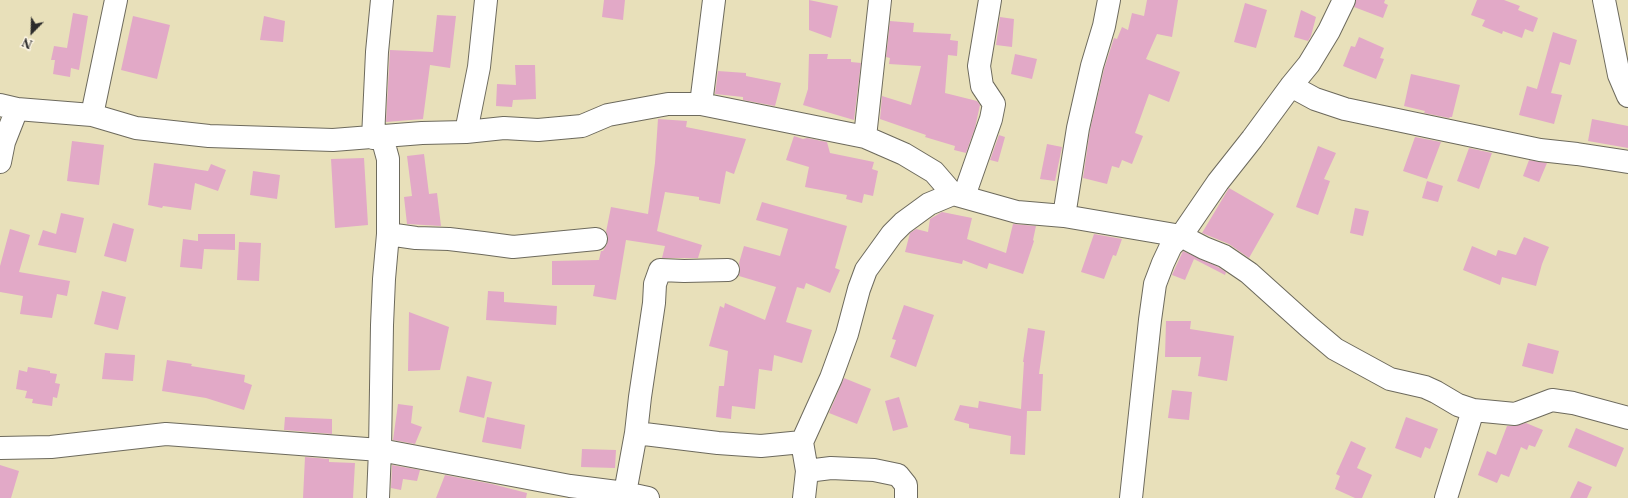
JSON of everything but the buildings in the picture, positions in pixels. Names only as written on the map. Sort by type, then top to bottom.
[{"type":"street","points":[[92,114],[116,0]]},
{"type":"street","points":[[378,498],[382,325],[388,234],[388,159],[378,137],[377,52],[382,0]]},
{"type":"street","points":[[466,132],[479,67],[486,0]]},
{"type":"street","points":[[701,104],[714,0]]},
{"type":"street","points":[[865,137],[880,0]]},
{"type":"street","points":[[959,195],[991,119],[994,104],[982,86],[979,66],[990,0]]},
{"type":"street","points":[[1064,216],[1078,128],[1092,66],[1110,0]]},
{"type":"street","points":[[1131,498],[1155,284],[1171,246],[1181,236],[1218,182],[1309,64],[1329,31],[1344,0]]},
{"type":"street","points":[[1604,0],[1619,75],[1628,96]]},
{"type":"street","points":[[1291,86],[1315,99],[1345,110],[1540,150],[1628,162]]},
{"type":"street","points":[[0,162],[8,107],[92,114],[136,128],[209,136],[333,140],[466,132],[504,128],[538,130],[582,126],[608,115],[661,105],[701,104],[865,137],[904,154],[934,172],[959,195],[1017,212],[1064,216],[1181,236],[1224,256],[1249,273],[1335,349],[1390,379],[1425,387],[1458,405],[1473,410],[1515,414],[1552,400],[1573,403],[1628,418]]},
{"type":"street","points":[[804,498],[807,471],[802,442],[831,378],[848,334],[859,289],[866,270],[892,234],[903,223],[929,204],[959,195]]},
{"type":"street","points":[[388,234],[416,238],[449,239],[513,247],[596,240]]},
{"type":"street","points":[[625,493],[636,433],[640,397],[651,330],[655,284],[660,270],[728,270]]},
{"type":"street","points":[[1446,498],[1473,410]]},
{"type":"street","points":[[636,433],[718,443],[761,446],[802,442]]},
{"type":"street","points":[[0,448],[51,447],[166,434],[380,450],[570,486],[625,493],[648,498]]},
{"type":"street","points":[[807,471],[831,468],[874,470],[898,474],[906,485],[906,498]]}]
